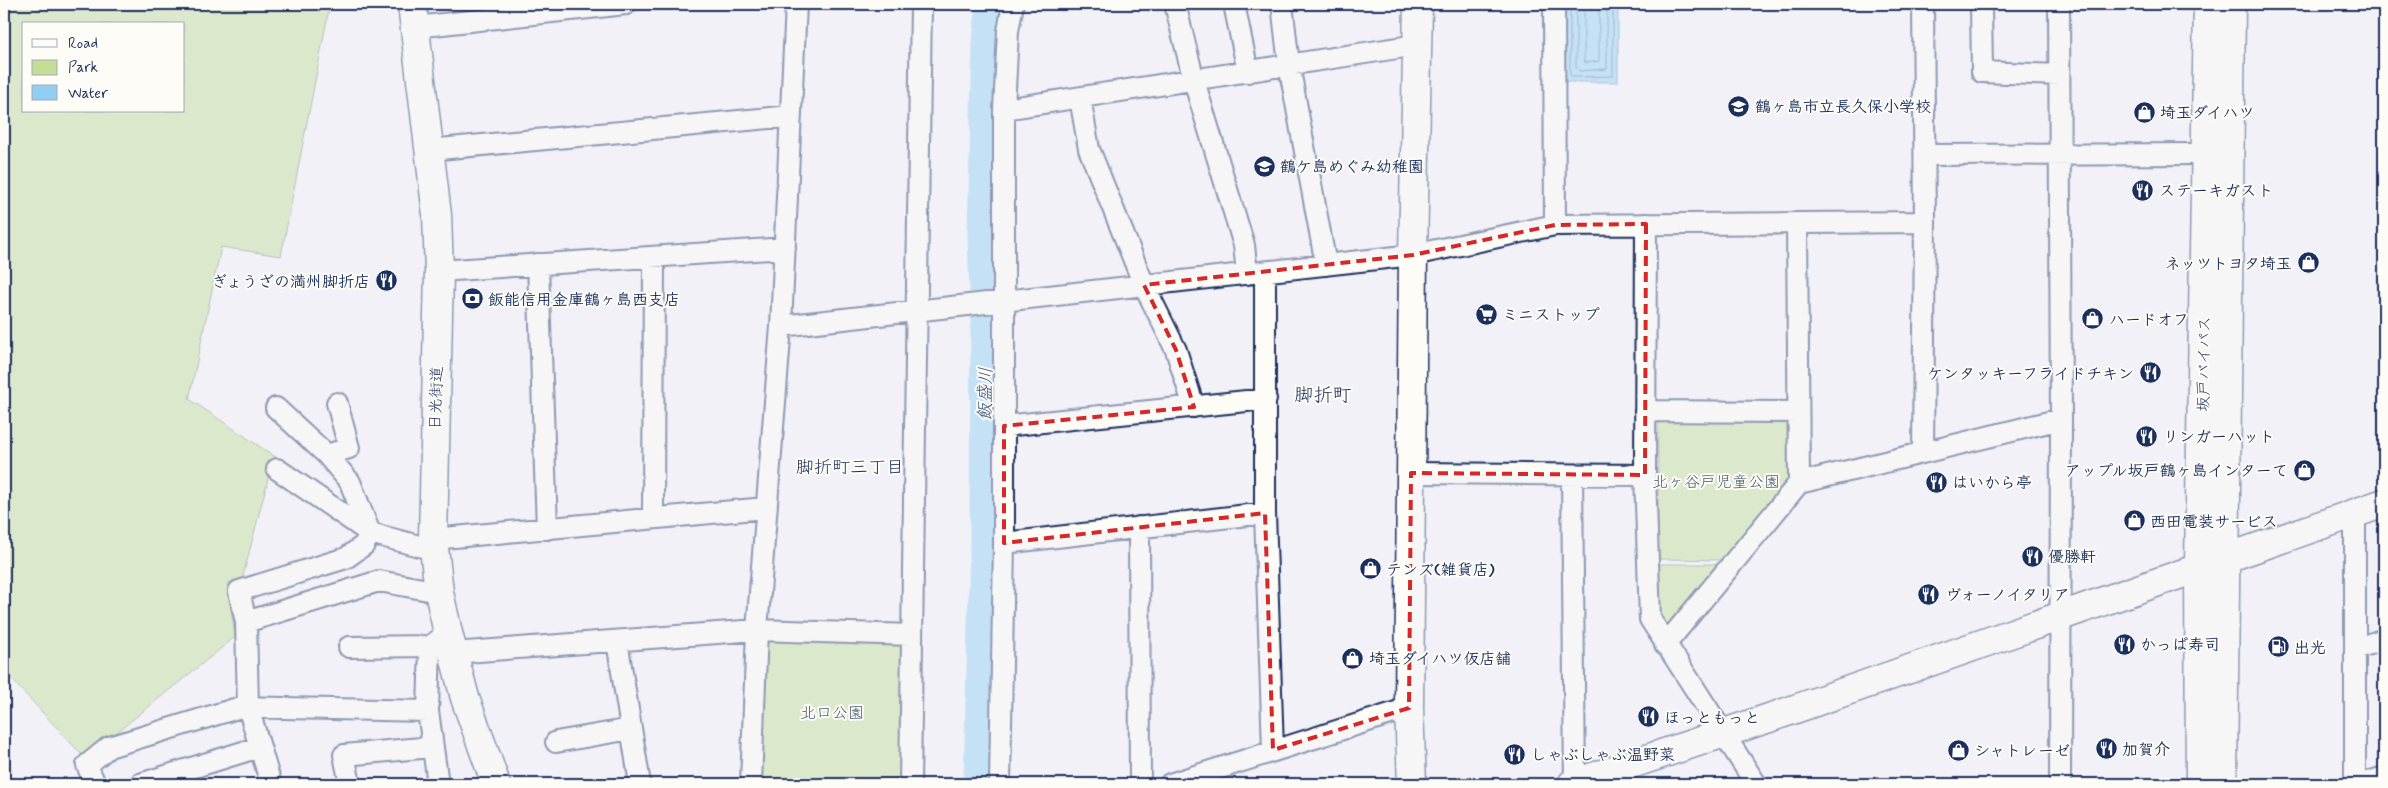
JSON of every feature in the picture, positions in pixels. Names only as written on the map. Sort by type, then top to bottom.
[{"type":"main road","points":[[1412,784],[1409,708],[1413,256],[1418,4]]},
{"type":"main road","name":"坂戸バイパス","points":[[2208,4],[2207,154],[2212,562],[2223,784]]},
{"type":"main road","name":"坂戸バイパス","points":[[2200,784],[2212,562],[2231,4]]},
{"type":"main road","name":"日光街道","points":[[413,16],[437,215],[438,271],[434,545],[444,644],[496,784]]},
{"type":"main road","points":[[1574,784],[1723,734],[2384,502]]},
{"type":"street","points":[[413,16],[626,4]]},
{"type":"street","points":[[750,784],[765,508],[781,326],[796,4]]},
{"type":"street","points":[[910,784],[921,4]]},
{"type":"street","points":[[1000,784],[1004,543],[1004,109],[1008,31],[1013,4]]},
{"type":"street","points":[[1175,4],[1194,81],[1244,245],[1256,273],[1266,399],[1265,513],[1273,750]]},
{"type":"street","points":[[1234,4],[1248,72]]},
{"type":"street","points":[[1282,4],[1289,65],[1326,265]]},
{"type":"street","points":[[1554,4],[1555,225]]},
{"type":"street","points":[[1923,4],[1925,155],[1923,451]]},
{"type":"street","points":[[1981,4],[1982,72],[2059,74]]},
{"type":"street","points":[[2060,4],[2060,784]]},
{"type":"street","points":[[1004,109],[1418,45]]},
{"type":"street","points":[[1080,98],[1089,149],[1144,286],[1176,350],[1194,407]]},
{"type":"street","points":[[429,150],[791,116]]},
{"type":"street","points":[[1925,155],[2207,154]]},
{"type":"street","points":[[781,326],[1413,256],[1555,225],[1925,222]]},
{"type":"street","points":[[1797,223],[1799,483]]},
{"type":"street","points":[[1646,224],[1645,475],[1650,620],[1756,784]]},
{"type":"street","points":[[438,271],[785,248]]},
{"type":"street","points":[[654,257],[654,518]]},
{"type":"street","points":[[538,264],[547,529]]},
{"type":"street","points":[[1004,426],[1266,399]]},
{"type":"street","points":[[327,455],[349,448],[337,403]]},
{"type":"street","points":[[276,408],[327,455],[350,482],[370,534]]},
{"type":"street","points":[[1645,411],[1798,412]]},
{"type":"street","points":[[1665,645],[1799,483],[1923,451],[2061,419]]},
{"type":"street","points":[[277,469],[370,534],[434,545],[547,529],[765,508]]},
{"type":"street","points":[[1412,474],[1645,475]]},
{"type":"street","points":[[1572,476],[1574,784]]},
{"type":"street","points":[[1004,543],[1265,513]]},
{"type":"street","points":[[2354,513],[2355,784]]},
{"type":"street","points":[[1139,527],[1140,784]]},
{"type":"street","points":[[271,784],[248,707],[246,622],[239,591],[346,558],[364,544],[370,534]]},
{"type":"street","points":[[246,622],[379,581],[439,592]]},
{"type":"street","points":[[349,647],[617,641],[757,630],[912,634]]},
{"type":"street","points":[[2355,649],[2384,639]]},
{"type":"street","points":[[617,641],[640,784]]},
{"type":"street","points":[[438,784],[428,711],[444,644]]},
{"type":"street","points":[[95,784],[87,765],[109,747],[241,707],[428,711]]},
{"type":"street","points":[[1170,784],[1409,708]]},
{"type":"street","points":[[556,742],[631,729]]},
{"type":"street","points":[[140,784],[260,747]]},
{"type":"street","points":[[350,784],[344,755],[432,748]]},
{"type":"street","points":[[2362,784],[2384,777]]},
{"type":"highlighted area","points":[[1646,224],[1645,475],[1411,473],[1409,708],[1273,750],[1265,513],[1004,543],[1004,426],[1194,407],[1176,350],[1144,285],[1413,255],[1555,225]]},
{"type":"green space","points":[[4,4],[330,4],[281,256],[221,247],[189,399],[280,460],[269,475],[242,580],[227,583],[235,637],[85,758],[4,671]]},
{"type":"green space","name":"北ヶ谷戸児童公園","points":[[1658,422],[1789,423],[1789,482],[1729,560],[1658,559]]},
{"type":"green space","points":[[1659,564],[1726,564],[1673,626],[1666,625],[1659,616]]},
{"type":"green space","name":"北口公園","points":[[764,636],[905,641],[900,784],[760,784]]},
{"type":"water","points":[[1565,4],[1618,4],[1618,82],[1565,82]]},
{"type":"waterway","name":"飯盛川","points":[[979,784],[985,549],[986,320],[983,236],[988,41],[992,4]]},
{"type":"place","name":"鶴ヶ島市立長久保小学校","points":[[1739,106]]},
{"type":"place","name":"埼玉ダイハツ","points":[[2144,112]]},
{"type":"place","name":"鶴ケ島めぐみ幼稚園","points":[[1264,166]]},
{"type":"place","name":"ステーキガスト","points":[[2143,190]]},
{"type":"place","name":"ネッツトヨタ埼玉","points":[[2308,263]]},
{"type":"place","name":"ぎょうざの満州脚折店","points":[[386,281]]},
{"type":"place","name":"飯能信用金庫鶴ヶ島西支店","points":[[472,299]]},
{"type":"place","name":"ミニストップ","points":[[1486,314]]},
{"type":"place","name":"ハードオフ","points":[[2093,319]]},
{"type":"place","name":"ケンタッキーフライドチキン","points":[[2150,373]]},
{"type":"place","name":"リンガーハット","points":[[2147,436]]},
{"type":"place","name":"アップル坂戸鶴ヶ島インターて","points":[[2304,470]]},
{"type":"place","name":"はいから亭","points":[[1936,482]]},
{"type":"place","name":"西田電装サービス","points":[[2134,521]]},
{"type":"place","name":"優勝軒","points":[[2032,556]]},
{"type":"place","name":"テンズ(雑貨店)","points":[[1370,569]]},
{"type":"place","name":"ヴォーノイタリア","points":[[1929,594]]},
{"type":"place","name":"かっぱ寿司","points":[[2124,644]]},
{"type":"place","name":"出光","points":[[2278,647]]},
{"type":"place","name":"埼玉ダイハツ仮店舗","points":[[1353,658]]},
{"type":"place","name":"ほっともっと","points":[[1648,717]]},
{"type":"place","name":"加賀介","points":[[2106,749]]},
{"type":"place","name":"シャトレーゼ","points":[[1958,750]]},
{"type":"place","name":"しゃぶしゃぶ温野菜","points":[[1515,754]]},
{"type":"district","name":"脚折町","points":[[1323,394]]},
{"type":"district","name":"脚折町三丁目","points":[[850,467]]}]
